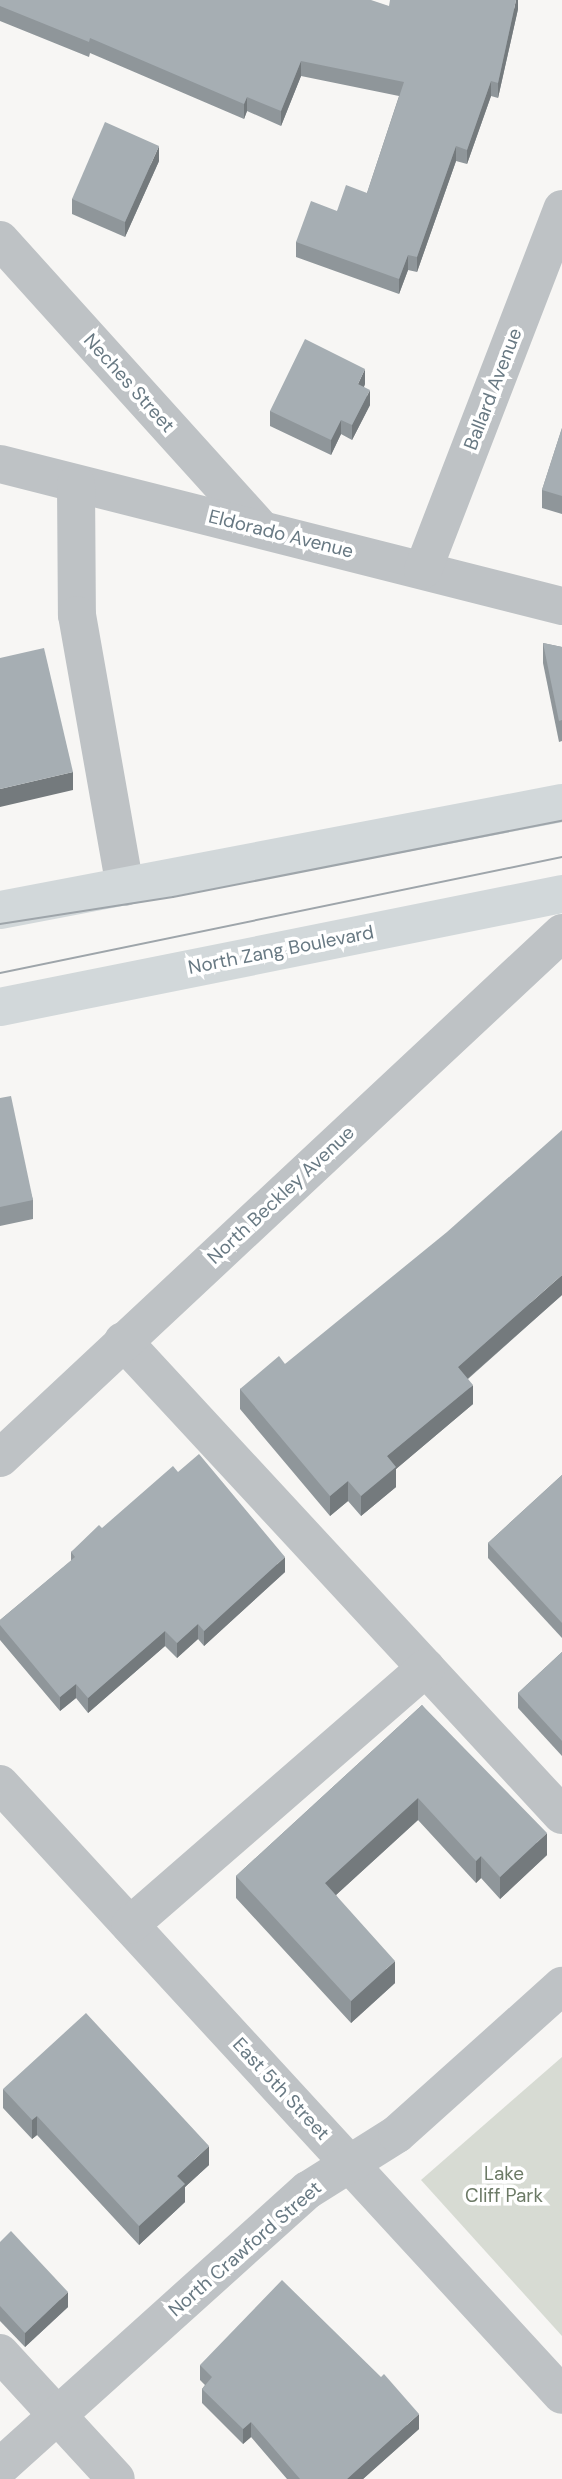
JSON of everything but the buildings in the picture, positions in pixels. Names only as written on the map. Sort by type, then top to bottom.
[{"type":"main road","points":[[0,910],[562,803]]},
{"type":"main road","name":"North Zang Boulevard","points":[[0,1007],[562,894]]},
{"type":"street","name":"Ballard Avenue","points":[[423,570],[562,209]]},
{"type":"street","name":"Neches Street","points":[[0,240],[259,527]]},
{"type":"street","name":"Eldorado Avenue","points":[[0,464],[259,527],[562,607]]},
{"type":"street","points":[[76,484],[77,615],[125,887]]},
{"type":"street","name":"North Beckley Avenue","points":[[6,1439],[123,1340],[562,933]]},
{"type":"street","points":[[123,1340],[562,1815]]},
{"type":"street","points":[[130,1925],[426,1668]]},
{"type":"street","name":"East 5th Street","points":[[0,1784],[562,2395]]},
{"type":"street","name":"North Crawford Street","points":[[0,2468],[308,2190],[397,2134],[562,1986]]},
{"type":"street","points":[[0,2353],[116,2479]]},
{"type":"green space","name":"Lake Cliff Park","points":[[562,2057],[562,2336],[421,2180]]},
{"type":"tram line","points":[[0,924],[173,897],[562,821]]},
{"type":"tram line","points":[[0,973],[562,857]]}]
